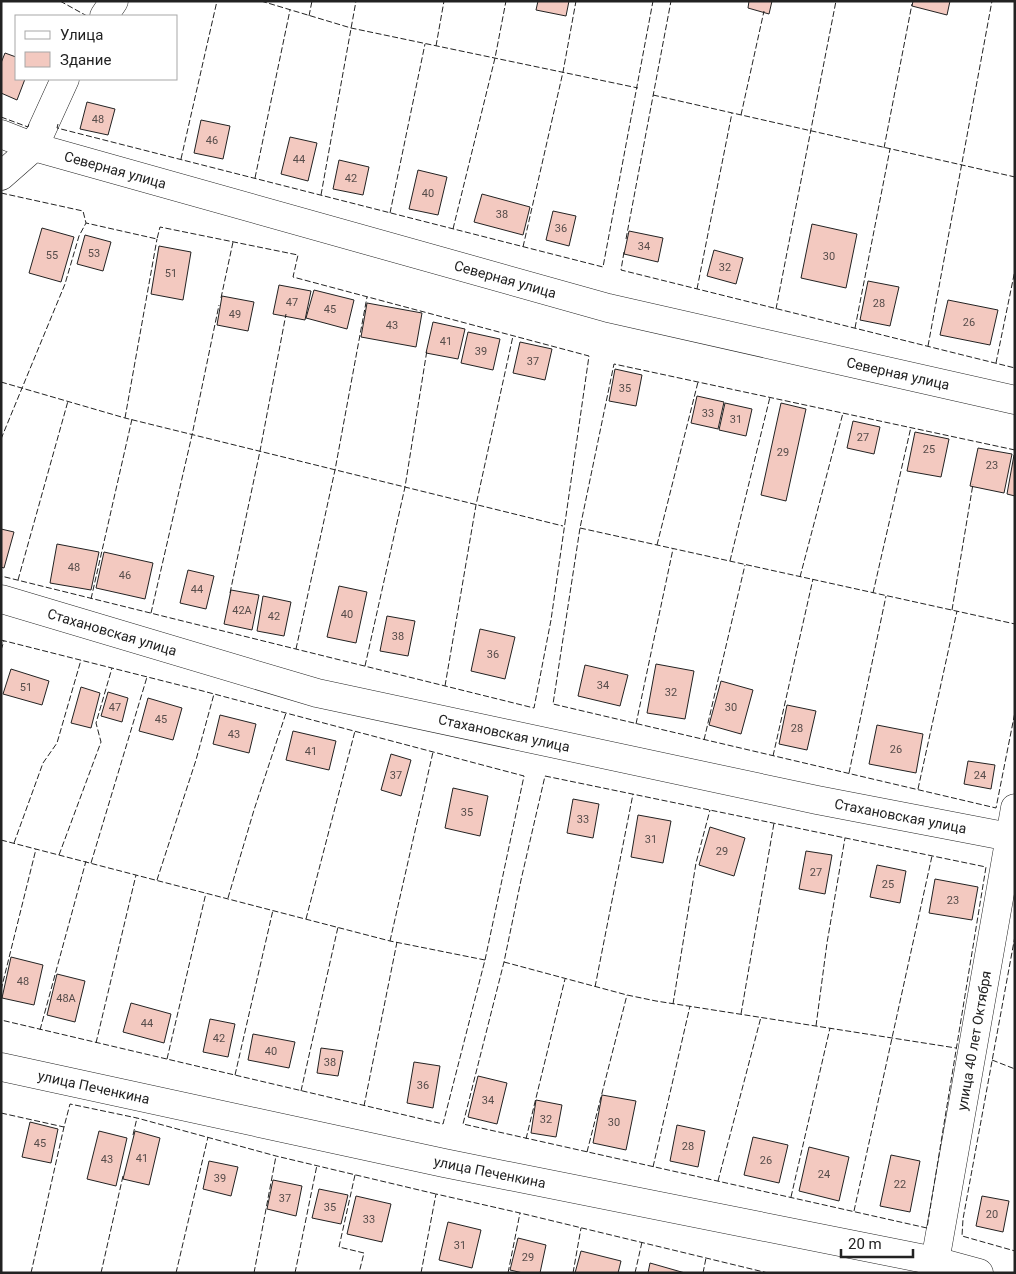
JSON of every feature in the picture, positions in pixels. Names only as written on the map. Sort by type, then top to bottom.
[{"type":"street","points":[[105,15],[114,1]]},
{"type":"street","points":[[1,176],[34,147],[65,80]]},
{"type":"street","name":"Северная улица","points":[[1,134],[34,147],[608,308],[1015,400]]},
{"type":"street","name":"Стахановская улица","points":[[1,599],[317,693],[817,800],[1012,838]]},
{"type":"street","name":"улица 40 лет Октября","points":[[934,1267],[1012,838],[1015,808]]},
{"type":"street","name":"улица Печенкина","points":[[1,1066],[444,1163],[934,1267],[979,1273]]},
{"type":"building","points":[[538,1],[569,1],[566,16],[536,10]]},
{"type":"building","points":[[749,1],[772,1],[769,14],[748,8]]},
{"type":"building","points":[[913,1],[950,1],[947,15],[912,6]]},
{"type":"building","points":[[5,53],[15,57],[15,80],[25,80],[17,100],[1,93],[1,63]]},
{"type":"building","points":[[87,102],[115,109],[108,135],[80,129]]},
{"type":"building","points":[[201,120],[230,126],[223,159],[194,153]]},
{"type":"building","points":[[290,137],[317,143],[308,181],[281,174]]},
{"type":"building","points":[[339,160],[369,167],[363,195],[333,189]]},
{"type":"building","points":[[418,170],[447,177],[438,215],[409,209]]},
{"type":"building","points":[[482,194],[530,207],[523,235],[474,222]]},
{"type":"building","points":[[553,211],[576,216],[569,246],[546,240]]},
{"type":"building","points":[[812,224],[857,234],[846,288],[801,278]]},
{"type":"building","points":[[42,228],[74,237],[61,282],[29,273]]},
{"type":"building","points":[[629,231],[663,238],[658,262],[624,254]]},
{"type":"building","points":[[85,235],[111,242],[103,271],[77,264]]},
{"type":"building","points":[[159,246],[191,252],[183,300],[151,294]]},
{"type":"building","points":[[714,250],[743,258],[736,284],[707,276]]},
{"type":"building","points":[[868,281],[899,287],[890,326],[860,320]]},
{"type":"building","points":[[279,285],[311,291],[305,320],[273,314]]},
{"type":"building","points":[[314,290],[354,300],[347,329],[306,318]]},
{"type":"building","points":[[222,296],[254,302],[248,331],[217,325]]},
{"type":"building","points":[[948,300],[998,310],[990,345],[940,335]]},
{"type":"building","points":[[367,303],[422,313],[416,347],[361,337]]},
{"type":"building","points":[[433,322],[465,329],[458,359],[426,353]]},
{"type":"building","points":[[468,332],[500,339],[493,370],[461,363]]},
{"type":"building","points":[[520,342],[552,349],[545,380],[513,373]]},
{"type":"building","points":[[615,369],[642,375],[636,406],[609,401]]},
{"type":"building","points":[[697,396],[724,402],[718,429],[691,423]]},
{"type":"building","points":[[725,403],[752,409],[746,436],[719,430]]},
{"type":"building","points":[[781,403],[806,409],[786,501],[761,495]]},
{"type":"building","points":[[853,421],[880,427],[874,454],[847,448]]},
{"type":"building","points":[[915,432],[949,439],[941,477],[907,471]]},
{"type":"building","points":[[978,448],[1012,454],[1004,493],[970,486]]},
{"type":"building","points":[[1015,455],[1015,496],[1007,494]]},
{"type":"building","points":[[1,529],[14,532],[4,568],[1,567]]},
{"type":"building","points":[[57,544],[99,552],[91,590],[50,583]]},
{"type":"building","points":[[104,552],[153,563],[145,599],[96,588]]},
{"type":"building","points":[[188,570],[214,576],[206,609],[180,603]]},
{"type":"building","points":[[339,586],[367,592],[356,643],[327,637]]},
{"type":"building","points":[[231,590],[259,595],[252,630],[224,624]]},
{"type":"building","points":[[263,596],[291,602],[284,636],[257,631]]},
{"type":"building","points":[[387,616],[415,621],[408,656],[380,651]]},
{"type":"building","points":[[480,629],[515,637],[505,679],[471,671]]},
{"type":"building","points":[[656,664],[694,671],[685,719],[647,713]]},
{"type":"building","points":[[585,665],[628,675],[620,706],[578,696]]},
{"type":"building","points":[[11,669],[49,681],[42,705],[3,694]]},
{"type":"building","points":[[721,681],[753,690],[741,734],[709,725]]},
{"type":"building","points":[[81,687],[100,693],[91,728],[71,723]]},
{"type":"building","points":[[108,692],[128,698],[122,722],[101,716]]},
{"type":"building","points":[[148,698],[182,708],[173,740],[139,731]]},
{"type":"building","points":[[787,705],[816,711],[807,750],[779,744]]},
{"type":"building","points":[[220,715],[256,724],[249,753],[213,744]]},
{"type":"building","points":[[877,725],[923,734],[916,773],[869,764]]},
{"type":"building","points":[[293,731],[336,741],[329,770],[286,760]]},
{"type":"building","points":[[391,754],[411,760],[401,796],[381,790]]},
{"type":"building","points":[[968,761],[995,765],[991,789],[964,784]]},
{"type":"building","points":[[453,788],[488,796],[480,836],[445,828]]},
{"type":"building","points":[[573,799],[599,804],[593,838],[567,833]]},
{"type":"building","points":[[638,815],[671,821],[663,863],[631,857]]},
{"type":"building","points":[[710,827],[745,838],[734,876],[699,865]]},
{"type":"building","points":[[806,851],[832,855],[825,894],[799,889]]},
{"type":"building","points":[[877,865],[906,871],[900,903],[870,897]]},
{"type":"building","points":[[935,879],[978,887],[972,920],[929,913]]},
{"type":"building","points":[[11,957],[43,965],[34,1005],[2,998]]},
{"type":"building","points":[[57,974],[85,981],[75,1022],[47,1015]]},
{"type":"building","points":[[131,1003],[171,1014],[164,1043],[123,1032]]},
{"type":"building","points":[[210,1019],[235,1024],[228,1057],[203,1052]]},
{"type":"building","points":[[253,1034],[295,1042],[289,1068],[248,1060]]},
{"type":"building","points":[[321,1048],[343,1051],[338,1076],[317,1073]]},
{"type":"building","points":[[414,1062],[440,1066],[433,1108],[407,1103]]},
{"type":"building","points":[[478,1076],[507,1083],[497,1124],[468,1117]]},
{"type":"building","points":[[602,1095],[636,1101],[626,1150],[593,1143]]},
{"type":"building","points":[[536,1100],[562,1105],[556,1137],[531,1133]]},
{"type":"building","points":[[30,1122],[58,1129],[51,1163],[22,1157]]},
{"type":"building","points":[[677,1125],[705,1131],[698,1167],[670,1161]]},
{"type":"building","points":[[99,1131],[127,1138],[116,1186],[87,1179]]},
{"type":"building","points":[[135,1131],[160,1138],[149,1185],[123,1179]]},
{"type":"building","points":[[753,1137],[788,1145],[779,1183],[744,1175]]},
{"type":"building","points":[[809,1147],[849,1157],[839,1201],[799,1191]]},
{"type":"building","points":[[891,1155],[920,1161],[910,1212],[880,1206]]},
{"type":"building","points":[[209,1161],[238,1167],[231,1196],[203,1189]]},
{"type":"building","points":[[273,1180],[302,1186],[296,1216],[267,1209]]},
{"type":"building","points":[[319,1189],[348,1195],[341,1224],[312,1218]]},
{"type":"building","points":[[356,1196],[391,1204],[382,1242],[347,1234]]},
{"type":"building","points":[[982,1196],[1009,1201],[1003,1232],[976,1226]]},
{"type":"building","points":[[448,1222],[481,1230],[472,1268],[439,1260]]},
{"type":"building","points":[[518,1238],[546,1245],[540,1273],[523,1273],[510,1270]]},
{"type":"building","points":[[581,1251],[621,1261],[618,1273],[575,1273]]},
{"type":"building","points":[[650,1263],[685,1273],[648,1273]]},
{"type":"fence","points":[[60,1],[85,15]]},
{"type":"fence","points":[[181,159],[217,1]]},
{"type":"fence","points":[[261,1],[351,28],[638,88]]},
{"type":"fence","points":[[309,16],[312,1]]},
{"type":"fence","points":[[321,195],[356,1]]},
{"type":"fence","points":[[436,46],[444,1]]},
{"type":"fence","points":[[453,229],[495,58],[506,1]]},
{"type":"fence","points":[[523,247],[563,72],[576,1]]},
{"type":"fence","points":[[58,124],[57,128],[603,267],[653,1]]},
{"type":"fence","points":[[626,239],[671,1]]},
{"type":"fence","points":[[776,309],[836,1]]},
{"type":"fence","points":[[928,346],[992,1]]},
{"type":"fence","points":[[884,148],[912,4]]},
{"type":"fence","points":[[255,178],[290,10]]},
{"type":"fence","points":[[741,115],[764,11]]},
{"type":"fence","points":[[390,213],[425,44]]},
{"type":"fence","points":[[653,95],[1015,177]]},
{"type":"fence","points":[[697,289],[732,113]]},
{"type":"fence","points":[[1,117],[28,127],[29,124]]},
{"type":"fence","points":[[855,328],[890,149]]},
{"type":"fence","points":[[1,193],[83,211],[86,223],[157,239],[160,227],[298,255],[293,277],[589,356],[551,620],[534,708],[1,576]]},
{"type":"fence","points":[[1,439],[65,284],[79,236],[86,223]]},
{"type":"fence","points":[[125,418],[157,239]]},
{"type":"fence","points":[[221,298],[233,242]]},
{"type":"fence","points":[[624,252],[621,270],[1015,368]]},
{"type":"fence","points":[[996,363],[1015,270]]},
{"type":"fence","points":[[296,649],[335,470],[367,297]]},
{"type":"fence","points":[[151,613],[192,435],[219,305]]},
{"type":"fence","points":[[230,593],[286,314]]},
{"type":"fence","points":[[445,686],[476,505],[513,336]]},
{"type":"fence","points":[[365,666],[405,487],[427,350]]},
{"type":"fence","points":[[1015,450],[614,364],[580,528],[553,704],[996,808],[1015,712]]},
{"type":"fence","points":[[1,382],[125,418],[563,526]]},
{"type":"fence","points":[[657,545],[698,382]]},
{"type":"fence","points":[[730,561],[770,397]]},
{"type":"fence","points":[[18,580],[68,401]]},
{"type":"fence","points":[[800,577],[843,413]]},
{"type":"fence","points":[[91,599],[132,419]]},
{"type":"fence","points":[[873,593],[911,427]]},
{"type":"fence","points":[[952,610],[973,484]]},
{"type":"fence","points":[[580,528],[1015,624]]},
{"type":"fence","points":[[636,724],[673,549]]},
{"type":"fence","points":[[704,740],[745,565]]},
{"type":"fence","points":[[773,756],[813,579]]},
{"type":"fence","points":[[849,773],[886,596]]},
{"type":"fence","points":[[918,789],[957,611]]},
{"type":"fence","points":[[1,640],[524,776],[485,960],[443,1124],[1,1020]]},
{"type":"fence","points":[[1,650],[4,641]]},
{"type":"fence","points":[[14,843],[43,763],[57,743],[81,660]]},
{"type":"fence","points":[[59,855],[101,742],[96,723],[112,668]]},
{"type":"fence","points":[[91,863],[147,677]]},
{"type":"fence","points":[[157,880],[196,760],[214,694]]},
{"type":"fence","points":[[228,898],[254,810],[286,713]]},
{"type":"fence","points":[[306,919],[355,731]]},
{"type":"fence","points":[[390,941],[433,752]]},
{"type":"fence","points":[[545,776],[986,867],[927,1228],[463,1124],[504,962],[545,776]]},
{"type":"fence","points":[[595,987],[633,794]]},
{"type":"fence","points":[[673,1004],[696,863],[710,810]]},
{"type":"fence","points":[[741,1014],[774,823]]},
{"type":"fence","points":[[816,1026],[827,943],[845,838]]},
{"type":"fence","points":[[1,840],[390,941],[485,960]]},
{"type":"fence","points":[[1,990],[36,849]]},
{"type":"fence","points":[[854,1211],[932,856]]},
{"type":"fence","points":[[40,1030],[86,861]]},
{"type":"fence","points":[[96,1043],[136,875]]},
{"type":"fence","points":[[167,1059],[206,893]]},
{"type":"fence","points":[[235,1075],[273,910]]},
{"type":"fence","points":[[301,1091],[338,927]]},
{"type":"fence","points":[[1015,936],[963,1219],[962,1236],[1015,1251]]},
{"type":"fence","points":[[364,1106],[397,942]]},
{"type":"fence","points":[[504,962],[656,1001],[956,1048]]},
{"type":"fence","points":[[526,1139],[565,979]]},
{"type":"fence","points":[[587,1152],[627,995]]},
{"type":"fence","points":[[653,1167],[690,1006]]},
{"type":"fence","points":[[718,1181],[761,1017]]},
{"type":"fence","points":[[791,1197],[830,1028]]},
{"type":"fence","points":[[992,1060],[1015,1069]]},
{"type":"fence","points":[[1,1113],[64,1127],[70,1104],[137,1118],[276,1156],[436,1194]]},
{"type":"fence","points":[[133,1135],[137,1118]]},
{"type":"fence","points":[[31,1273],[64,1127]]},
{"type":"fence","points":[[176,1273],[208,1137]]},
{"type":"fence","points":[[254,1273],[276,1156]]},
{"type":"fence","points":[[295,1273],[317,1165]]},
{"type":"fence","points":[[355,1175],[339,1247],[364,1253],[359,1273]]},
{"type":"fence","points":[[101,1273],[123,1176]]},
{"type":"fence","points":[[421,1273],[436,1194],[768,1273]]},
{"type":"fence","points":[[508,1273],[520,1213]]},
{"type":"fence","points":[[573,1273],[581,1228]]},
{"type":"fence","points":[[635,1273],[642,1242]]},
{"type":"fence","points":[[703,1273],[706,1258]]}]
